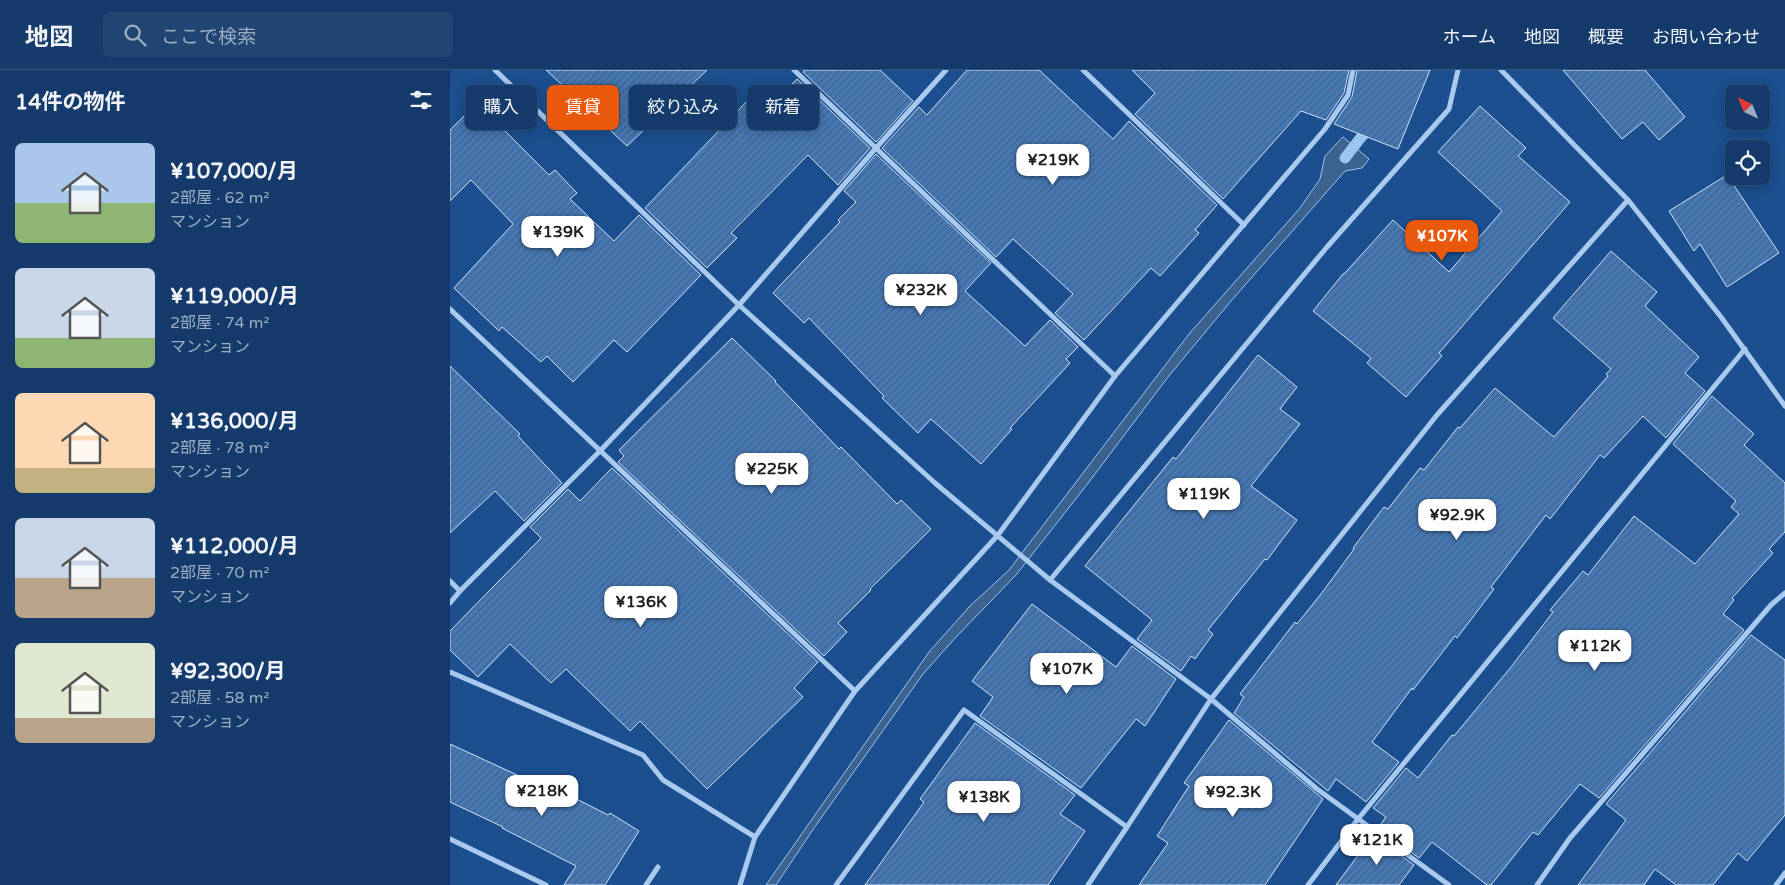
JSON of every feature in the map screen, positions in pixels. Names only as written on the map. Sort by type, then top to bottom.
[{"type":"street","points":[[495,70],[738,306],[935,482],[1050,580],[1211,699],[1317,790],[1450,885]]},
{"type":"street","points":[[794,70],[1115,376]]},
{"type":"street","points":[[450,603],[600,451],[738,306],[946,70]]},
{"type":"street","points":[[1083,70],[1244,225]]},
{"type":"street","points":[[740,885],[755,837],[855,691],[998,535],[1115,376],[1325,129],[1348,95],[1353,70]]},
{"type":"street","points":[[1050,580],[1327,247],[1449,109],[1458,70]]},
{"type":"street","points":[[1501,70],[1628,200],[1745,349],[1785,406]]},
{"type":"street","points":[[1088,885],[1211,699],[1437,415],[1628,200]]},
{"type":"street","points":[[450,309],[855,691]]},
{"type":"street","points":[[1308,885],[1358,819],[1745,349]]},
{"type":"street","points":[[450,581],[460,591]]},
{"type":"street","points":[[1538,885],[1570,838],[1771,605],[1785,593]]},
{"type":"street","points":[[450,672],[643,755],[663,780],[755,837]]},
{"type":"street","points":[[836,885],[964,710],[1127,827]]},
{"type":"street","points":[[450,839],[546,885]]},
{"type":"street","points":[[646,885],[658,867]]},
{"type":"street","points":[[1776,885],[1785,873]]},
{"type":"water","points":[[1343,137],[1369,159],[1362,168],[1345,171],[1231,301],[1168,377],[1016,575],[923,674],[776,885],[766,885],[929,652],[969,607],[1009,570],[1189,334],[1300,208],[1320,179],[1325,156]]},
{"type":"building","points":[[546,70],[707,70],[691,85],[629,85],[629,130],[644,130],[627,146],[610,130],[619,130],[619,85],[562,85]]},
{"type":"building","points":[[805,70],[880,70],[913,101],[876,142],[819,87],[819,85],[817,85],[803,72]]},
{"type":"building","points":[[967,70],[1039,70],[1113,139],[1129,121],[1217,205],[1195,230],[1199,233],[1160,276],[1151,268],[1084,340],[1055,313],[1073,294],[1013,239],[996,257],[882,148],[919,107],[927,115]]},
{"type":"building","points":[[1132,70],[1349,70],[1344,93],[1326,120],[1301,111],[1223,199],[1135,114],[1155,93]]},
{"type":"building","points":[[1357,70],[1430,70],[1398,149],[1334,124],[1352,97]]},
{"type":"building","points":[[1563,70],[1645,70],[1685,117],[1659,140],[1643,122],[1622,139]]},
{"type":"building","points":[[797,79],[803,85],[791,85]]},
{"type":"building","points":[[819,100],[870,148],[838,185],[808,155],[731,233],[737,238],[707,268],[645,208],[720,130],[737,130],[737,112],[747,101],[747,130],[819,130]]},
{"type":"building","points":[[1480,106],[1526,148],[1518,156],[1570,202],[1439,353],[1442,356],[1406,397],[1367,363],[1371,358],[1313,311],[1343,274],[1393,220],[1449,272],[1502,211],[1438,152]]},
{"type":"building","points":[[465,115],[465,130],[504,130],[549,175],[555,170],[577,193],[570,199],[614,241],[639,215],[701,275],[627,352],[614,340],[573,382],[547,356],[541,362],[502,327],[499,331],[454,288],[513,224],[471,180],[450,201],[450,130]]},
{"type":"building","points":[[876,154],[991,263],[965,291],[1025,346],[1050,320],[1078,347],[1066,359],[1070,363],[1010,428],[1012,429],[981,464],[931,419],[918,433],[882,398],[884,396],[809,318],[804,323],[773,293],[840,222],[838,220],[856,202],[844,191]]},
{"type":"building","points":[[1725,176],[1725,185],[1734,185],[1779,253],[1727,287],[1700,244],[1694,251],[1669,211]]},
{"type":"building","points":[[1611,251],[1657,292],[1645,306],[1699,357],[1685,373],[1705,391],[1666,438],[1643,416],[1604,458],[1600,455],[1550,519],[1546,515],[1491,587],[1494,589],[1457,638],[1455,636],[1413,690],[1412,688],[1372,742],[1399,762],[1366,802],[1336,779],[1328,791],[1234,713],[1244,697],[1240,694],[1295,622],[1297,624],[1324,590],[1384,507],[1388,509],[1420,468],[1424,470],[1458,427],[1460,428],[1495,388],[1554,437],[1608,376],[1606,374],[1611,369],[1553,318]]},
{"type":"building","points":[[732,338],[776,381],[839,449],[841,447],[897,504],[901,500],[931,529],[838,623],[847,632],[824,656],[618,462],[624,456],[619,450]]},
{"type":"building","points":[[1258,355],[1297,387],[1280,409],[1300,424],[1251,486],[1297,520],[1267,560],[1265,559],[1208,630],[1213,634],[1195,659],[1191,656],[1181,671],[1137,639],[1152,620],[1085,566],[1173,457],[1176,459]]},
{"type":"building","points":[[450,366],[520,434],[518,436],[562,483],[524,521],[495,491],[450,533]]},
{"type":"building","points":[[1712,396],[1754,434],[1744,445],[1785,483],[1785,532],[1769,549],[1773,553],[1732,598],[1734,600],[1723,614],[1744,630],[1599,798],[1580,784],[1538,835],[1533,832],[1491,885],[1487,885],[1432,842],[1419,858],[1378,828],[1386,817],[1373,808],[1406,768],[1418,778],[1452,735],[1454,736],[1511,667],[1553,612],[1550,610],[1583,571],[1588,575],[1634,516],[1695,564],[1739,514],[1731,507],[1736,501],[1673,444]]},
{"type":"building","points":[[612,468],[818,662],[794,688],[803,697],[707,789],[640,721],[630,731],[566,669],[551,683],[510,644],[478,677],[450,650],[450,631],[541,538],[530,527],[568,489],[580,501]]},
{"type":"building","points":[[1032,604],[1116,667],[1132,646],[1176,679],[1145,726],[1136,719],[1081,788],[980,716],[993,697],[972,681]]},
{"type":"building","points":[[1751,635],[1785,660],[1785,815],[1747,861],[1738,853],[1713,885],[1676,885],[1655,869],[1644,885],[1578,885],[1626,820],[1606,804]]},
{"type":"building","points":[[1229,720],[1323,799],[1265,885],[1139,885],[1168,843],[1157,836],[1189,786],[1184,783]]},
{"type":"building","points":[[975,723],[1075,795],[1060,814],[1085,831],[1048,885],[865,885],[924,802],[920,799]]},
{"type":"building","points":[[450,744],[557,794],[559,790],[608,815],[610,813],[639,831],[605,885],[564,885],[576,866],[503,827],[450,802]]},
{"type":"building","points":[[1373,835],[1414,865],[1399,885],[1336,885]]},
{"type":"waterway","points":[[1345,158],[1362,136],[1374,126]]}]
